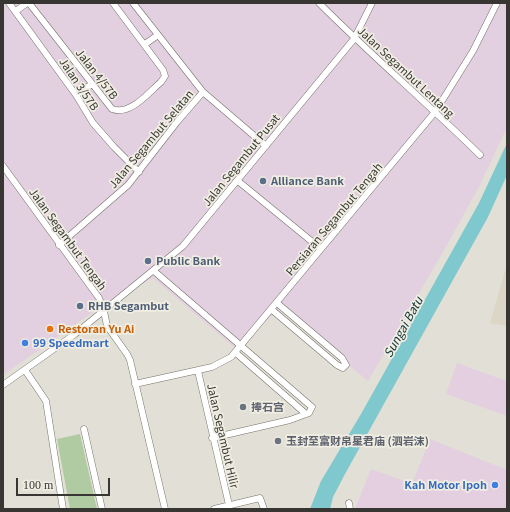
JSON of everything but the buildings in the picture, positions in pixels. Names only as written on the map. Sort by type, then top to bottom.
[{"type":"street","name":"Jalan 3/57B","points":[[9,3],[76,95],[93,122],[114,147],[139,172]]},
{"type":"street","points":[[16,11],[28,3]]},
{"type":"street","name":"Jalan 4/57B","points":[[28,3],[112,109],[119,112],[127,110],[161,82],[165,76],[163,70],[145,44],[113,3]]},
{"type":"street","points":[[133,3],[203,92],[266,146]]},
{"type":"street","name":"Jalan Segambut Lentang","points":[[319,3],[354,39],[480,155]]},
{"type":"street","name":"Jalan Segambut Pusat","points":[[3,385],[104,311],[183,246],[238,182],[354,39],[372,3]]},
{"type":"street","name":"Persiaran Segambut Tengah","points":[[135,384],[198,371],[226,361],[236,353],[435,112],[476,45],[497,3]]},
{"type":"street","points":[[145,44],[158,35]]},
{"type":"street","points":[[76,95],[92,84]]},
{"type":"street","name":"Jalan Segambut Selatan","points":[[59,245],[119,194],[139,172],[168,133],[203,92]]},
{"type":"street","name":"Jalan Segambut Tengah","points":[[3,166],[99,298],[104,311],[107,326],[128,354],[165,509]]},
{"type":"street","points":[[238,182],[321,249]]},
{"type":"street","points":[[154,271],[312,407],[312,410],[306,414],[290,420],[212,438]]},
{"type":"street","points":[[271,309],[337,365],[344,368],[346,365],[342,358],[276,303]]},
{"type":"street","points":[[236,353],[306,414]]},
{"type":"street","points":[[25,370],[46,401],[64,509]]},
{"type":"street","name":"Jalan Segambut Hilir","points":[[198,371],[212,438],[229,505]]},
{"type":"street","points":[[84,430],[102,509]]},
{"type":"street","points":[[214,509],[260,498],[264,509]]},
{"type":"shaded area","points":[[3,3],[507,3],[507,127],[481,183],[447,245],[368,381],[281,309],[234,347],[153,278],[93,312],[3,375]]},
{"type":"shaded area","points":[[507,264],[507,326],[490,323]]},
{"type":"shaded area","points":[[457,363],[507,381],[507,416],[446,394]]},
{"type":"shaded area","points":[[430,439],[507,470],[507,509],[355,509],[371,469],[412,484]]},
{"type":"green space","points":[[80,434],[97,509],[70,509],[57,439]]},
{"type":"water","points":[[507,143],[507,175],[488,217],[345,474],[333,497],[330,509],[310,509],[321,481],[361,414],[479,203]]},
{"type":"place","name":"Alliance Bank","points":[[263,181]]},
{"type":"place","name":"Public Bank","points":[[148,261]]},
{"type":"place","name":"RHB Segambut","points":[[80,306]]},
{"type":"place","name":"Restoran Yu Ai","points":[[50,329]]},
{"type":"place","name":"99 Speedmart","points":[[25,343]]},
{"type":"place","name":"捧石宫","points":[[243,407]]},
{"type":"place","name":"玉封至富财帛星君庙 (泗岩沫)","points":[[278,441]]},
{"type":"place","name":"Kah Motor Ipoh","points":[[495,485]]},
{"type":"water label","name":"Sungai Batu","points":[[403,327]]}]
